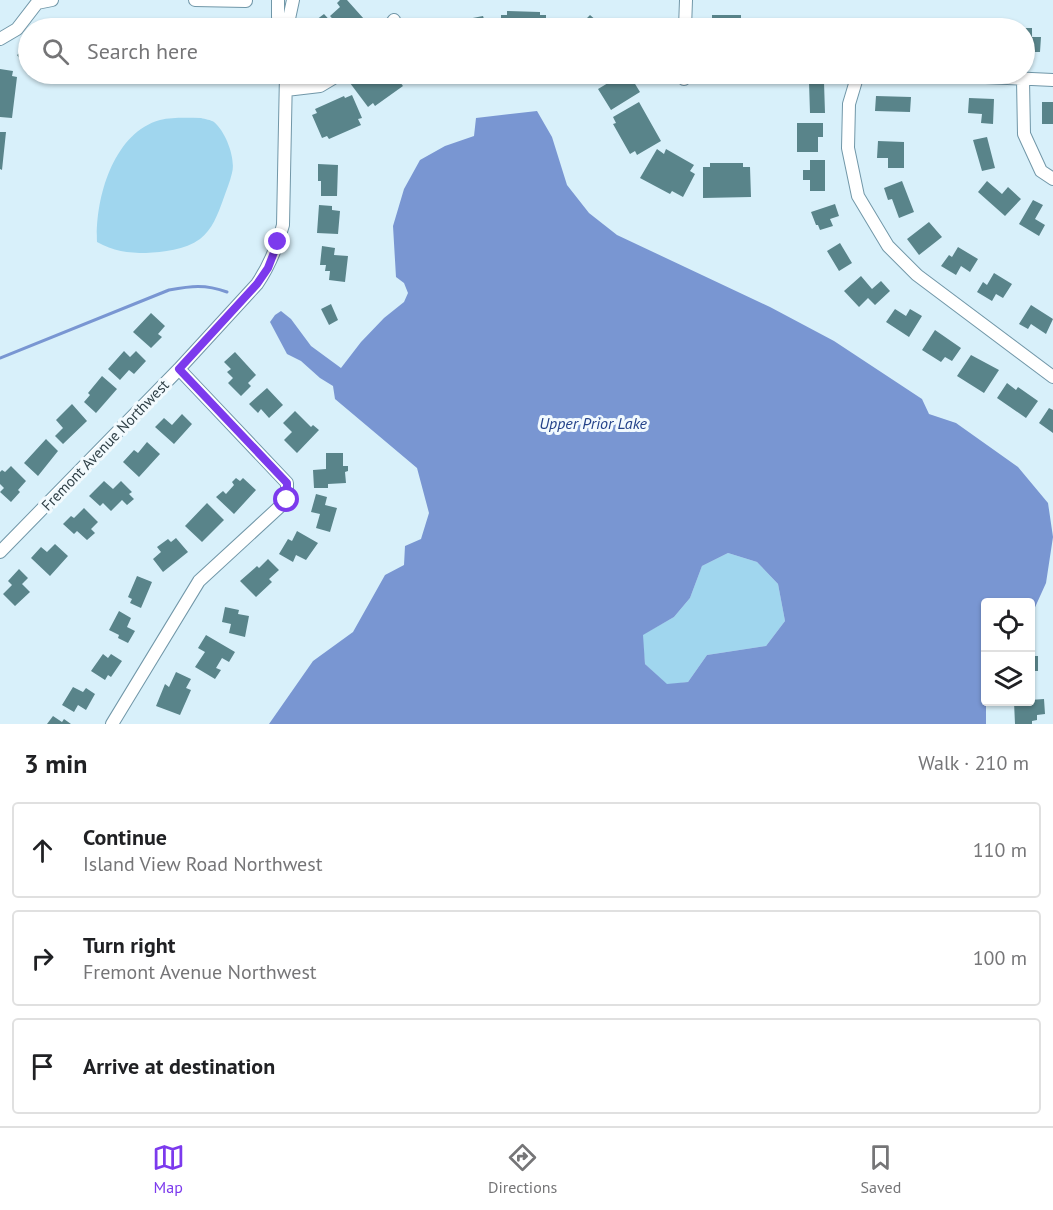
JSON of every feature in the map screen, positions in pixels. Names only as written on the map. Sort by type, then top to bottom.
[{"type":"street","points":[[25,18],[37,3],[52,0]]},
{"type":"street","points":[[195,0],[246,1]]},
{"type":"street","points":[[278,0],[279,18]]},
{"type":"street","points":[[288,18],[293,0]]},
{"type":"street","points":[[685,18],[686,0]]},
{"type":"street","points":[[0,39],[18,28]]},
{"type":"street","points":[[1035,80],[1053,80]]},
{"type":"street","name":"Fremont Avenue Northwest","points":[[0,552],[179,369],[257,284],[268,268],[283,225],[286,84]]},
{"type":"street","points":[[286,90],[323,84]]},
{"type":"street","points":[[855,84],[849,104],[848,148],[858,196],[888,246],[917,275],[1053,377]]},
{"type":"street","points":[[1023,84],[1024,134],[1041,171],[1053,179]]},
{"type":"street","points":[[112,724],[199,581],[287,500],[287,483],[179,369]]},
{"type":"shaded area","points":[[201,118],[213,121],[218,126],[226,139],[233,161],[229,183],[217,216],[208,231],[188,246],[160,252],[127,252],[109,248],[97,242],[99,207],[104,188],[110,170],[130,138],[144,127],[160,120]]},
{"type":"shaded area","points":[[728,553],[757,562],[778,584],[785,621],[766,646],[707,655],[688,682],[667,685],[645,664],[642,635],[674,617],[690,598],[702,566]]},
{"type":"water","name":"Upper Prior Lake","points":[[537,111],[552,137],[567,185],[589,213],[617,235],[770,307],[834,341],[922,399],[929,414],[956,423],[1018,467],[1048,503],[1053,537],[1046,583],[1035,607],[1035,598],[981,598],[981,706],[986,706],[986,724],[269,724],[313,661],[353,632],[385,575],[404,565],[405,546],[421,539],[429,513],[417,468],[335,399],[333,386],[301,361],[287,354],[270,322],[281,311],[291,319],[311,346],[341,368],[361,342],[384,318],[404,302],[408,293],[404,283],[396,277],[393,226],[404,189],[420,160],[445,146],[474,136],[476,118]],"holes":[[[728,553],[757,562],[778,584],[785,621],[766,646],[707,655],[688,682],[667,684],[645,664],[643,635],[674,617],[690,598],[702,566]]]},
{"type":"building","points":[[340,0],[347,0],[363,18],[332,18],[330,16],[340,7],[337,3]]},
{"type":"building","points":[[507,11],[540,12],[540,15],[546,15],[546,18],[501,18],[501,15],[507,15]]},
{"type":"building","points":[[712,15],[741,15],[741,18],[712,18]]},
{"type":"building","points":[[1035,37],[1041,37],[1040,52],[1035,52]]},
{"type":"building","points":[[0,69],[13,71],[12,76],[17,77],[12,118],[0,117]]},
{"type":"building","points":[[351,84],[402,84],[403,86],[375,106],[373,103],[368,107]]},
{"type":"building","points":[[606,84],[635,84],[640,92],[611,110],[598,89]]},
{"type":"building","points":[[809,84],[824,84],[825,113],[810,113]]},
{"type":"building","points":[[352,95],[362,118],[358,119],[361,125],[329,139],[327,136],[322,138],[312,115],[317,113],[315,109],[344,96],[345,98]]},
{"type":"building","points":[[876,96],[911,97],[910,112],[875,111]]},
{"type":"building","points":[[969,98],[994,99],[993,124],[981,123],[982,114],[968,113]]},
{"type":"building","points":[[639,102],[661,141],[637,155],[635,151],[630,154],[613,124],[616,123],[613,117]]},
{"type":"building","points":[[1042,102],[1053,102],[1053,124],[1042,124]]},
{"type":"building","points":[[797,123],[823,123],[823,137],[818,137],[818,152],[797,152]]},
{"type":"building","points":[[0,132],[6,132],[2,170],[0,169]]},
{"type":"building","points":[[987,137],[995,168],[982,171],[973,140]]},
{"type":"building","points":[[878,141],[904,142],[904,168],[888,168],[888,158],[877,158]]},
{"type":"building","points":[[657,149],[664,154],[666,149],[694,165],[690,171],[695,174],[683,197],[672,191],[670,194],[640,178]]},
{"type":"building","points":[[810,160],[825,160],[825,191],[810,191],[810,180],[803,180],[803,170],[810,170]]},
{"type":"building","points":[[710,163],[743,163],[743,167],[750,167],[751,197],[703,198],[703,167],[710,167]]},
{"type":"building","points":[[318,164],[338,165],[337,196],[321,196]]},
{"type":"building","points":[[902,181],[914,212],[899,218],[892,199],[888,200],[884,188]]},
{"type":"building","points":[[987,181],[1002,194],[1008,187],[1021,199],[1005,216],[978,192]]},
{"type":"building","points":[[1033,200],[1043,205],[1035,219],[1045,225],[1039,236],[1019,224]]},
{"type":"building","points":[[835,204],[839,216],[830,219],[833,226],[820,230],[811,212]]},
{"type":"building","points":[[319,205],[332,206],[332,210],[340,211],[338,234],[317,233]]},
{"type":"building","points":[[929,222],[942,237],[919,255],[907,239]]},
{"type":"building","points":[[840,243],[852,263],[839,271],[827,251]]},
{"type":"building","points":[[322,246],[335,248],[334,255],[348,256],[345,282],[329,280],[330,271],[325,271],[326,265],[320,265]]},
{"type":"building","points":[[958,247],[978,259],[970,272],[961,266],[956,275],[941,266],[949,255],[952,257]]},
{"type":"building","points":[[994,273],[1012,284],[1003,298],[996,294],[992,301],[977,292],[983,282],[987,285]]},
{"type":"building","points":[[861,276],[872,289],[881,281],[890,291],[875,305],[868,298],[859,307],[844,291]]},
{"type":"building","points":[[331,304],[338,320],[329,325],[321,309]]},
{"type":"building","points":[[1031,305],[1053,319],[1046,334],[1031,324],[1028,329],[1019,324]]},
{"type":"building","points":[[895,309],[906,316],[910,309],[922,316],[909,337],[886,322]]},
{"type":"building","points":[[151,313],[165,326],[158,334],[162,337],[151,348],[133,332]]},
{"type":"building","points":[[935,330],[961,348],[952,361],[945,357],[941,362],[922,350]]},
{"type":"building","points":[[124,351],[130,357],[136,351],[146,361],[134,374],[129,370],[120,380],[108,369]]},
{"type":"building","points":[[235,352],[256,375],[248,383],[251,386],[241,396],[228,383],[233,378],[227,372],[231,369],[224,362]]},
{"type":"building","points":[[971,355],[999,370],[984,393],[957,376]]},
{"type":"building","points":[[102,376],[117,389],[96,413],[84,402],[90,395],[88,393]]},
{"type":"building","points":[[1007,383],[1016,390],[1018,387],[1038,401],[1026,418],[997,398]]},
{"type":"building","points":[[267,388],[283,405],[269,418],[261,409],[258,413],[249,404]]},
{"type":"building","points":[[72,404],[87,421],[63,444],[55,436],[63,428],[56,420]]},
{"type":"building","points":[[1049,408],[1053,410],[1053,433],[1039,423]]},
{"type":"building","points":[[295,411],[311,427],[313,425],[319,430],[297,453],[284,440],[292,432],[283,423]]},
{"type":"building","points":[[182,414],[192,424],[174,444],[155,427],[164,418],[172,425]]},
{"type":"building","points":[[46,439],[58,451],[38,476],[24,463]]},
{"type":"building","points":[[147,442],[160,454],[139,477],[123,462],[134,450],[138,453]]},
{"type":"building","points":[[326,453],[343,453],[343,466],[348,466],[348,471],[345,472],[346,483],[328,484],[328,488],[314,488],[313,470],[326,469]]},
{"type":"building","points":[[11,466],[26,481],[11,502],[0,492],[4,488],[0,484],[0,472],[2,470],[5,472]]},
{"type":"building","points":[[236,478],[240,481],[243,478],[256,490],[234,514],[216,497],[223,491],[226,494],[234,485],[232,482]]},
{"type":"building","points":[[104,481],[113,489],[121,481],[132,492],[129,494],[134,499],[127,505],[122,500],[111,511],[103,503],[100,506],[89,496]]},
{"type":"building","points":[[316,494],[327,497],[325,505],[337,508],[330,532],[316,528],[320,514],[311,512]]},
{"type":"building","points":[[207,503],[224,520],[202,542],[185,526]]},
{"type":"building","points":[[84,508],[98,522],[91,529],[95,533],[87,540],[77,531],[74,534],[63,524],[71,516],[74,518]]},
{"type":"building","points":[[297,531],[318,543],[306,560],[296,555],[293,562],[279,554],[288,539],[292,541]]},
{"type":"building","points":[[176,538],[188,552],[163,572],[153,559],[161,552],[157,547],[168,539],[171,542]]},
{"type":"building","points":[[55,544],[68,556],[50,576],[31,558],[41,547],[47,552]]},
{"type":"building","points":[[268,559],[279,570],[269,579],[272,582],[256,597],[240,581]]},
{"type":"building","points":[[19,569],[28,578],[22,584],[30,592],[15,606],[3,594],[12,585],[8,581]]},
{"type":"building","points":[[137,576],[152,582],[141,608],[130,603],[132,599],[128,597]]},
{"type":"building","points":[[225,607],[239,610],[238,614],[249,616],[245,637],[229,633],[231,624],[222,622]]},
{"type":"building","points":[[119,611],[131,618],[127,627],[135,631],[128,643],[109,630]]},
{"type":"building","points":[[206,635],[235,652],[229,662],[222,658],[216,668],[221,670],[215,679],[195,667],[205,652],[198,648]]},
{"type":"building","points":[[103,654],[108,658],[111,654],[122,661],[111,677],[108,675],[105,680],[91,671]]},
{"type":"building","points":[[1035,656],[1038,656],[1038,671],[1035,671]]},
{"type":"building","points":[[176,672],[191,679],[186,688],[191,690],[180,715],[156,706],[165,684],[169,687]]},
{"type":"building","points":[[73,687],[83,692],[86,688],[95,694],[86,710],[78,705],[74,712],[62,705]]},
{"type":"building","points":[[1044,699],[1045,714],[1037,715],[1037,720],[1032,721],[1032,724],[1015,724],[1014,706],[1035,706],[1035,700]]},
{"type":"building","points":[[53,716],[62,722],[64,719],[71,724],[47,724]]},
{"type":"waterway","points":[[0,358],[169,290],[198,287],[227,292]]},
{"type":"route","points":[[278,242],[268,268],[257,284],[179,369],[287,483],[287,500]]}]
